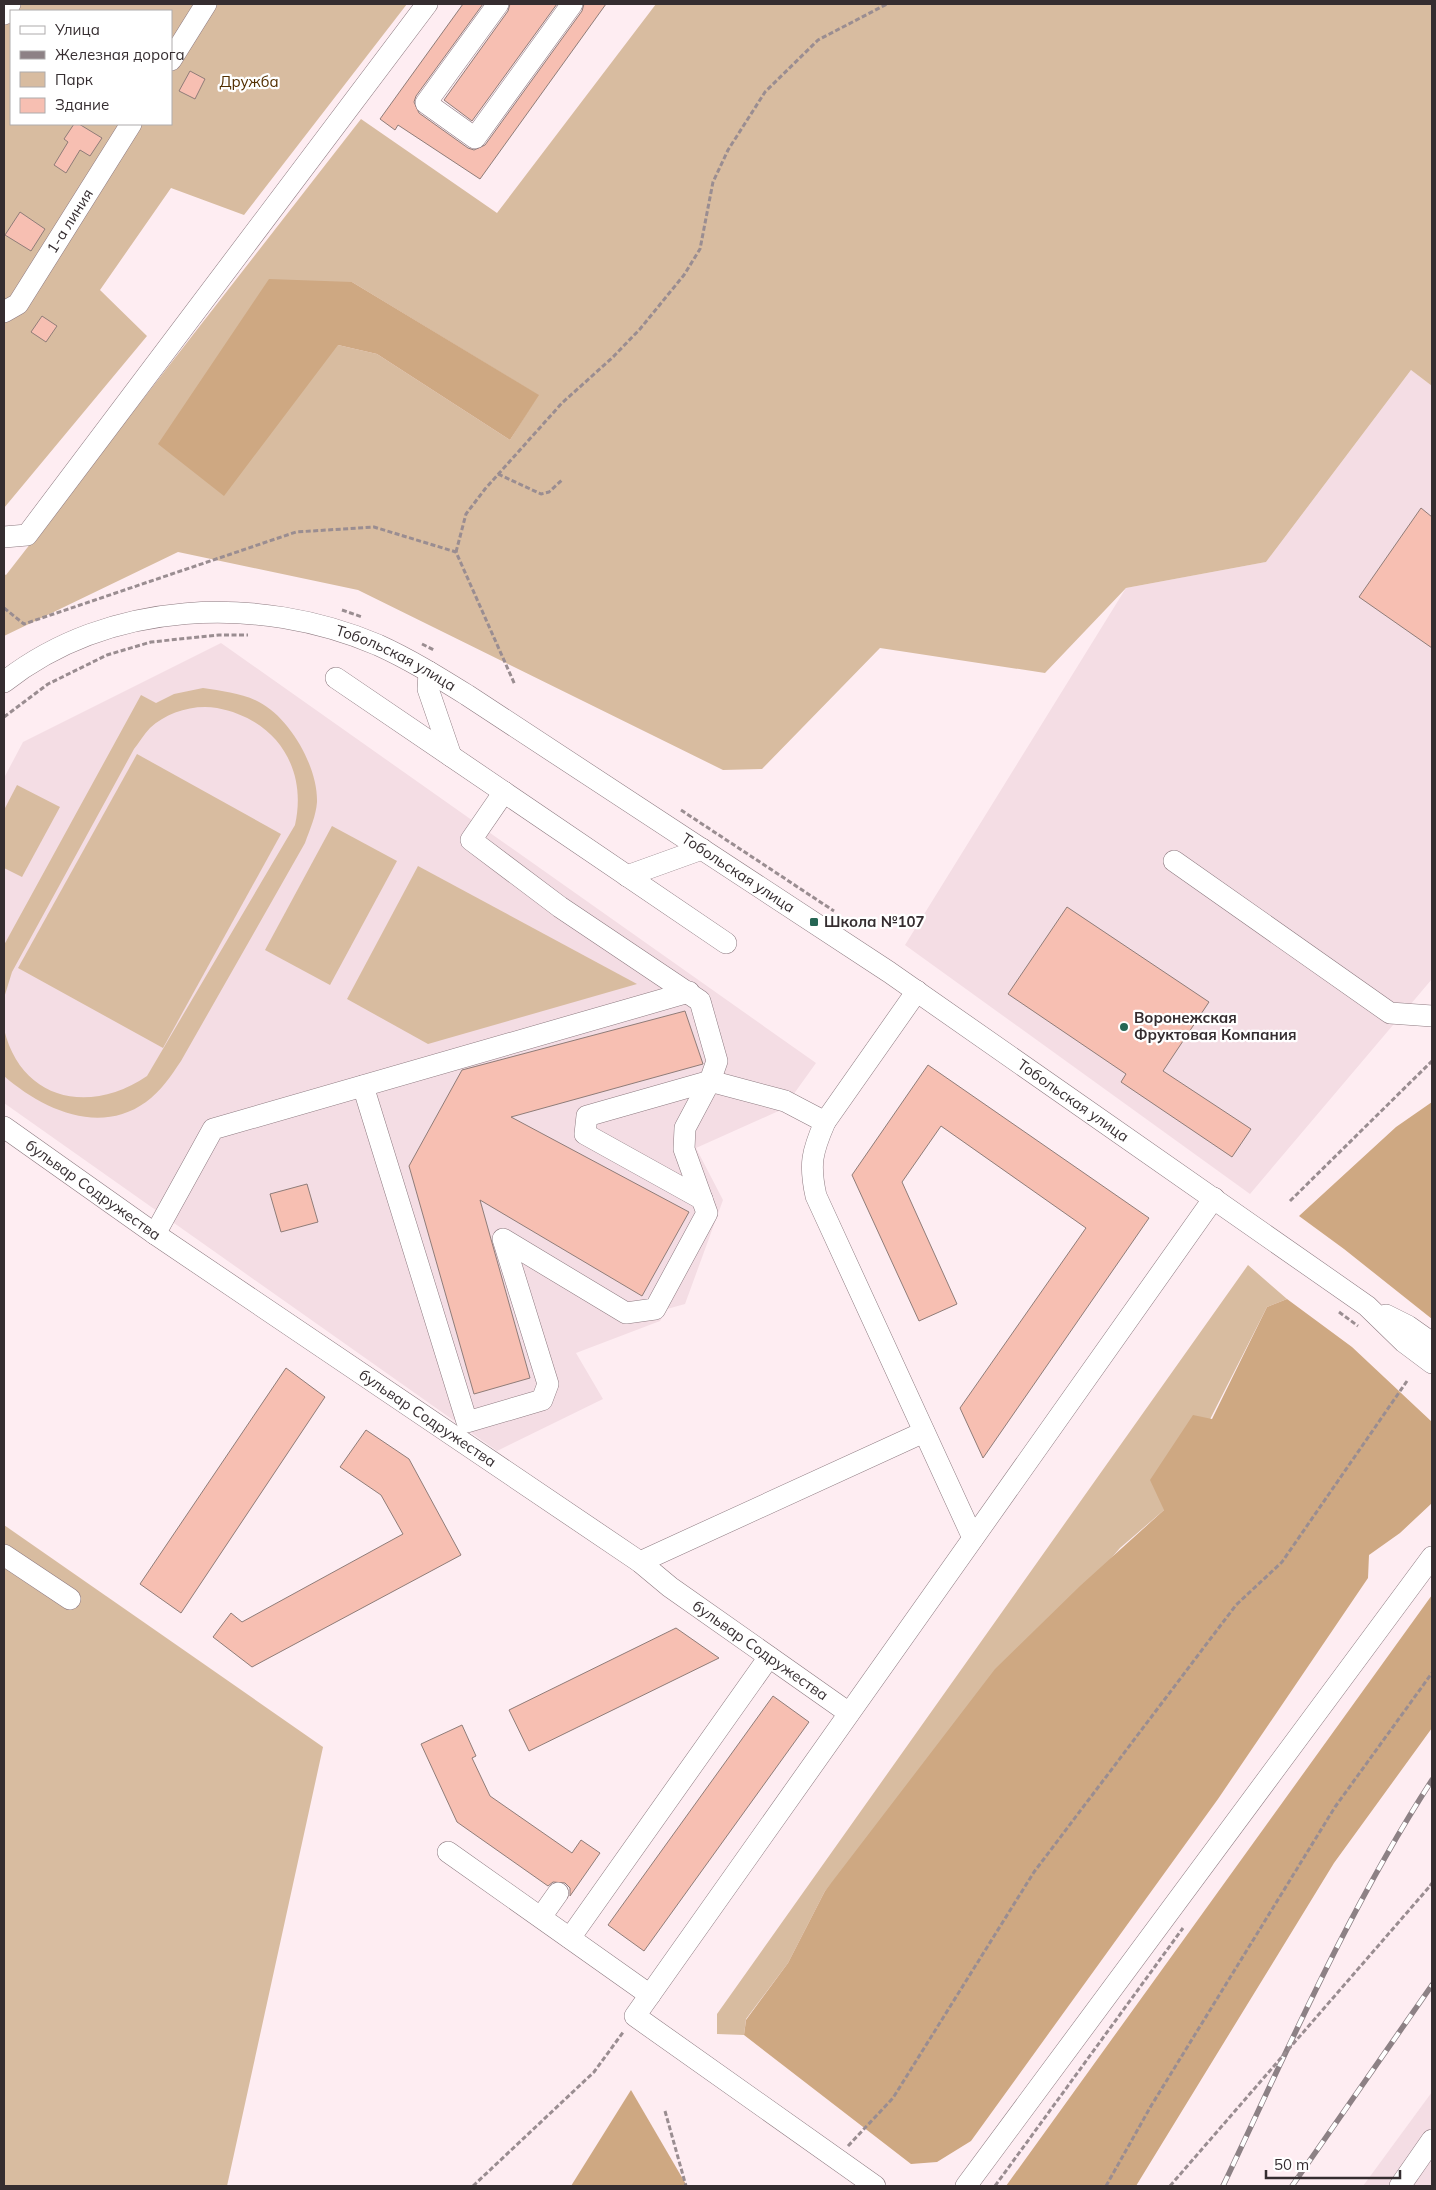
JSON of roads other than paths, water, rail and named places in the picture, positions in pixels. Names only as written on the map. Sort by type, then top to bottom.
[{"type":"street","points":[[4,14],[10,4]]},
{"type":"street","points":[[172,58],[206,4]]},
{"type":"street","points":[[4,537],[27,535],[427,4]]},
{"type":"street","points":[[498,4],[426,103],[474,138],[572,4]]},
{"type":"street","name":"1-а линия","points":[[4,312],[18,304],[130,125]]},
{"type":"street","name":"Тобольская улица","points":[[4,682],[44,655],[103,630],[162,616],[194,612],[269,615],[302,620],[377,645],[429,672],[702,849],[917,992],[1366,1306],[1404,1342],[1432,1363]]},
{"type":"street","points":[[429,672],[428,689],[451,756]]},
{"type":"street","points":[[336,678],[726,943]]},
{"type":"street","points":[[363,1086],[468,1422],[542,1400],[548,1384],[503,1239],[626,1313],[655,1309],[706,1213],[684,1149],[684,1128],[710,1081],[716,1061],[700,1001],[560,907],[471,840],[504,792]]},
{"type":"street","points":[[627,876],[702,849]]},
{"type":"street","points":[[1174,861],[1390,1013],[1432,1016]]},
{"type":"street","points":[[155,1234],[213,1130],[689,992]]},
{"type":"street","points":[[917,992],[825,1122],[816,1142],[810,1171],[816,1196],[973,1538]]},
{"type":"street","points":[[702,1199],[585,1134],[587,1116],[710,1081],[785,1101],[825,1122]]},
{"type":"street","name":"бульвар Содружества","points":[[4,1128],[155,1234],[640,1562],[670,1587],[849,1713]]},
{"type":"street","points":[[875,2186],[635,2016],[1214,1198]]},
{"type":"street","points":[[1366,1306],[1408,1326],[1432,1343]]},
{"type":"street","points":[[640,1562],[924,1432]]},
{"type":"street","points":[[4,1555],[70,1599]]},
{"type":"street","points":[[966,2186],[1432,1557]]},
{"type":"street","points":[[570,1938],[769,1657]]},
{"type":"street","points":[[448,1852],[650,1994]]},
{"type":"street","points":[[541,1917],[558,1893]]},
{"type":"street","points":[[1400,2186],[1432,2140]]},
{"type":"railway","points":[[1223,2186],[1296,2031],[1373,1878],[1432,1780]]},
{"type":"railway","points":[[1292,2186],[1432,1985]]},
{"type":"place","name":"Школа №107","points":[[814,922]]},
{"type":"place","name":"Воронежская Фруктовая Компания","points":[[1124,1027]]},
{"type":"park label","name":"Дружба","points":[[249,82]]}]
